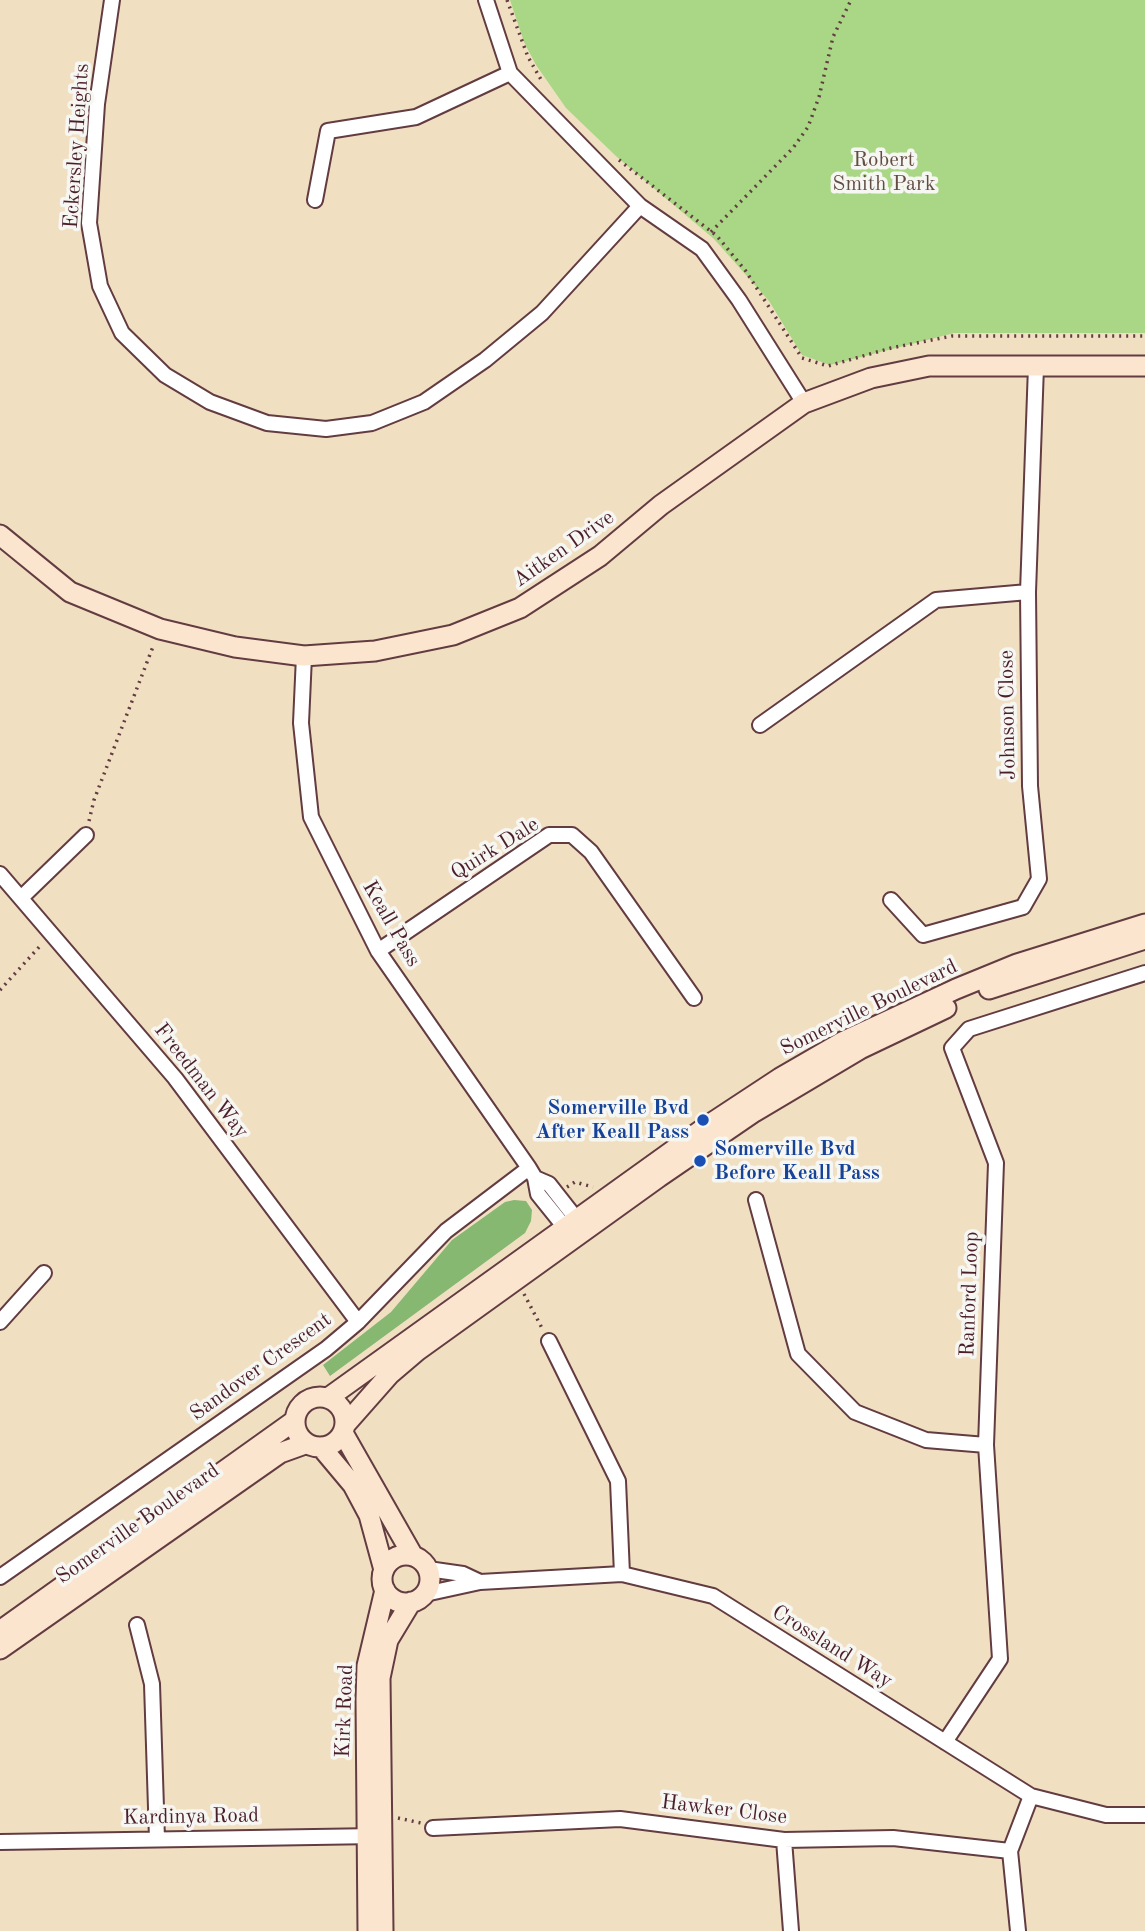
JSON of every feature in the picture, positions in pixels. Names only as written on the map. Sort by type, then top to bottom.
[{"type":"main road","name":"Aitken Drive","points":[[0,535],[71,592],[160,629],[235,648],[304,656],[375,651],[453,635],[520,608],[600,556],[661,505],[804,402],[871,379],[929,366],[1145,366]]},
{"type":"main road","name":"Somerville Boulevard","points":[[344,1429],[390,1374],[417,1351],[707,1126],[844,1041],[1017,964],[1145,924]]},
{"type":"main road","name":"Somerville Boulevard","points":[[328,1398],[575,1229],[754,1112],[860,1049],[990,988],[1145,939]]},
{"type":"main road","points":[[344,1429],[338,1440],[314,1446],[299,1438],[294,1421],[305,1401],[320,1396],[328,1398],[341,1408],[344,1429],[413,1556],[428,1569],[430,1582],[418,1598],[396,1600],[385,1580],[399,1556],[413,1556]]},
{"type":"main road","name":"Somerville Boulevard","points":[[0,1630],[294,1421]]},
{"type":"main road","name":"Somerville Boulevard","points":[[0,1649],[280,1453],[314,1446]]},
{"type":"main road","name":"Kirk Road","points":[[314,1446],[353,1485],[369,1515],[385,1580],[368,1665],[374,1836]]},
{"type":"main road","name":"Kirk Road","points":[[374,1836],[380,1678],[388,1640],[418,1598]]},
{"type":"main road","points":[[368,1931],[374,1836]]},
{"type":"main road","points":[[374,1836],[383,1931]]},
{"type":"street","name":"Eckersley Heights","points":[[112,0],[97,104],[89,223],[100,286],[122,334],[164,375],[210,402],[267,423],[326,429],[372,423],[424,402],[485,360],[542,313],[640,206]]},
{"type":"street","points":[[486,0],[510,73],[640,206],[697,245],[739,300],[804,402]]},
{"type":"street","points":[[315,200],[328,131],[416,117],[510,73]]},
{"type":"street","name":"Johnson Close","points":[[891,900],[923,935],[1023,907],[1039,879],[1030,786],[1028,592],[1036,366]]},
{"type":"street","points":[[760,726],[936,600],[1028,592]]},
{"type":"street","name":"Keall Pass","points":[[304,656],[301,723],[311,817],[378,951],[532,1173],[538,1194],[575,1229]]},
{"type":"street","points":[[22,897],[86,835]]},
{"type":"street","name":"Quirk Dale","points":[[378,951],[549,835],[572,835],[591,852],[694,998]]},
{"type":"street","name":"Freedman Way","points":[[0,874],[175,1078],[358,1322]]},
{"type":"street","name":"Ranford Loop","points":[[945,1742],[1000,1659],[986,1445],[996,1163],[952,1048],[969,1030],[1145,973]]},
{"type":"street","name":"Sandover Crescent","points":[[0,1577],[326,1349],[358,1322],[446,1231],[532,1173]]},
{"type":"street","points":[[756,1199],[798,1354],[855,1412],[926,1440],[986,1445]]},
{"type":"street","points":[[0,1322],[44,1273]]},
{"type":"street","points":[[549,1342],[618,1481],[622,1574]]},
{"type":"street","name":"Crossland Way","points":[[428,1569],[463,1574],[480,1581]]},
{"type":"street","name":"Crossland Way","points":[[418,1598],[480,1581],[622,1574],[713,1597],[1031,1796],[1106,1815],[1145,1815]]},
{"type":"street","points":[[137,1625],[152,1684],[157,1839]]},
{"type":"street","points":[[1018,1931],[1010,1850],[1031,1796]]},
{"type":"street","name":"Hawker Close","points":[[433,1828],[620,1819],[784,1840],[892,1838],[1010,1850]]},
{"type":"street","name":"Kardinya Road","points":[[0,1842],[374,1836]]},
{"type":"street","points":[[784,1840],[791,1931]]},
{"type":"path","points":[[508,0],[528,57],[545,85]]},
{"type":"path","points":[[697,245],[793,148],[808,127],[819,97],[833,37],[851,0]]},
{"type":"path","points":[[616,158],[711,232],[745,270],[802,358],[828,366],[891,348],[952,336],[1145,336]]},
{"type":"path","points":[[86,835],[94,800],[160,629]]},
{"type":"path","points":[[0,990],[52,933]]},
{"type":"path","points":[[522,1291],[549,1342]]},
{"type":"path","points":[[393,1818],[409,1818],[433,1828]]},
{"type":"green space","name":"Robert Smith Park","points":[[510,0],[1145,0],[1145,333],[954,333],[830,365],[802,355],[769,301],[714,239],[617,157],[566,108],[536,65],[524,42]]},
{"type":"green space","points":[[526,1201],[532,1210],[531,1221],[525,1233],[330,1376],[323,1365],[391,1312],[452,1240],[505,1202]]},
{"type":"place","name":"Somerville Bvd After Keall Pass","points":[[703,1120]]},
{"type":"place","name":"Somerville Bvd Before Keall Pass","points":[[700,1161]]}]
